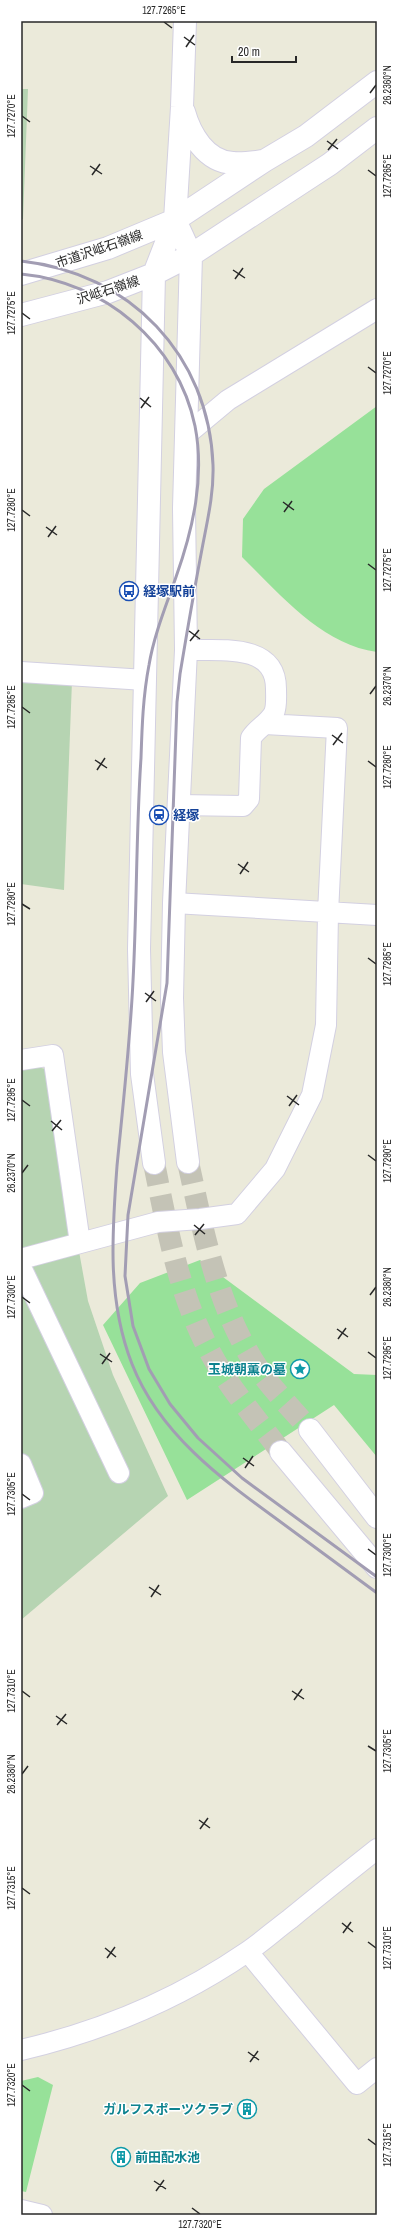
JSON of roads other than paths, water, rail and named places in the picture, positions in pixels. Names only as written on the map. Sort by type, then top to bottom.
[{"type":"street","points":[[154,1163],[142,1074],[139,1014],[139,949],[154,274],[175,220],[186,21]]},
{"type":"street","name":"市道沢岻石嶺線","points":[[21,274],[108,248],[175,220],[264,161],[306,136],[377,82]]},
{"type":"street","points":[[182,107],[188,125],[195,138],[202,147],[214,157],[232,163],[264,161]]},
{"type":"street","name":"沢岻石嶺線","points":[[21,315],[108,292],[154,274],[191,255],[376,132]]},
{"type":"street","points":[[175,220],[191,255],[184,508],[186,650],[174,903],[172,998],[174,1052],[188,1162]]},
{"type":"street","points":[[186,435],[228,400],[377,309]]},
{"type":"street","points":[[178,805],[243,806],[249,799],[251,738],[256,730],[265,724],[276,708],[276,678],[269,664],[250,653],[186,650]]},
{"type":"street","points":[[21,672],[145,680]]},
{"type":"street","points":[[21,1259],[158,1222],[200,1219],[237,1214],[275,1169],[312,1095],[326,1025],[328,913],[338,728],[265,724]]},
{"type":"street","points":[[174,903],[377,915]]},
{"type":"street","points":[[21,1060],[53,1055],[80,1243]]},
{"type":"street","points":[[21,1268],[119,1473]]},
{"type":"street","points":[[310,1430],[377,1517]]},
{"type":"street","points":[[281,1452],[377,1567]]},
{"type":"street","points":[[21,1464],[33,1493],[21,1498]]},
{"type":"street","points":[[21,2050],[76,2036],[144,2011],[207,1978],[248,1952],[374,1857]]},
{"type":"street","points":[[248,1952],[357,2084],[377,2068]]},
{"type":"street","points":[[21,2210],[42,2215]]},
{"type":"tunnel","points":[[188,1162],[206,1243],[222,1296],[232,1321],[259,1370],[310,1430]]},
{"type":"tunnel","points":[[154,1163],[169,1235],[181,1282],[198,1328],[225,1377],[281,1452]]},
{"type":"railway","points":[[21,261],[60,269],[96,282],[129,302],[156,326],[179,355],[197,388],[208,425],[213,465],[210,508],[180,674],[177,702],[167,983],[128,1215],[125,1276],[133,1326],[149,1369],[170,1404],[198,1438],[242,1478],[377,1577]]},
{"type":"railway","points":[[21,274],[52,279],[81,289],[108,304],[133,322],[154,344],[172,368],[186,396],[195,426],[198,445],[199,464],[196,503],[188,540],[151,654],[145,688],[143,712],[132,1004],[117,1166],[113,1241],[115,1291],[118,1315],[124,1340],[132,1364],[144,1389],[158,1412],[193,1452],[235,1488],[377,1593]]},
{"type":"place","name":"経塚駅前","points":[[129,591]]},
{"type":"place","name":"経塚","points":[[159,815]]},
{"type":"place","name":"玉城朝薫の墓","points":[[300,1369]]},
{"type":"place","name":"ガルフスポーツクラブ","points":[[247,2109]]},
{"type":"place","name":"前田配水池","points":[[121,2157]]}]
